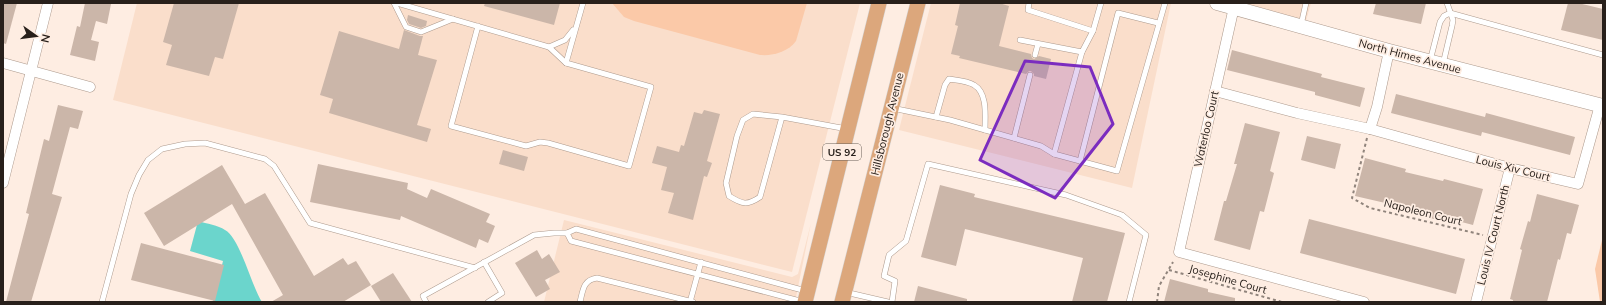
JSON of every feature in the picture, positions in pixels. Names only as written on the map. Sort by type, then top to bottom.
[{"type":"main road","name":"US 92","points":[[808,298],[879,3]]},
{"type":"main road","name":"Hillsborough Avenue","points":[[843,297],[918,3]]},
{"type":"street","points":[[3,183],[48,3]]},
{"type":"street","name":"North Himes Avenue","points":[[1217,3],[1389,51],[1602,106]]},
{"type":"street","name":"Waterloo Court","points":[[1179,252],[1234,7]]},
{"type":"street","points":[[1370,129],[1389,51]]},
{"type":"street","points":[[3,63],[90,87]]},
{"type":"street","name":"Louis Xiv Court","points":[[1215,92],[1297,113],[1370,129],[1510,168],[1578,184],[1602,106]]},
{"type":"street","name":"Louis IV Court North","points":[[1476,302],[1510,168]]},
{"type":"street","points":[[1179,252],[1364,302]]},
{"type":"lane","points":[[395,3],[406,27],[421,32],[453,19]]},
{"type":"lane","points":[[395,3],[478,26],[549,47],[566,63],[651,87],[629,166],[548,143],[540,142],[526,146],[451,126],[478,26]]},
{"type":"lane","points":[[566,63],[583,3]]},
{"type":"lane","points":[[1029,3],[1028,10],[1093,31]]},
{"type":"lane","points":[[1054,154],[1082,52],[1093,31],[1101,3]]},
{"type":"lane","points":[[891,108],[936,117],[985,130],[1041,146],[1054,154],[1117,170],[1158,23],[1165,3]]},
{"type":"lane","points":[[1300,26],[1306,3]]},
{"type":"lane","points":[[1436,63],[1452,26],[1453,20],[1447,3]]},
{"type":"lane","points":[[1080,161],[1118,13],[1158,23]]},
{"type":"lane","points":[[1436,63],[1440,22],[1444,16],[1450,13],[1603,55]]},
{"type":"lane","points":[[549,47],[565,40],[575,28]]},
{"type":"lane","points":[[1020,40],[1082,52]]},
{"type":"lane","points":[[1035,55],[1038,44]]},
{"type":"lane","points":[[1014,138],[1030,76]]},
{"type":"lane","points":[[936,117],[943,92],[949,79],[974,85],[981,93],[985,104],[985,130]]},
{"type":"lane","points":[[782,117],[760,197],[752,203],[740,203],[729,196],[726,183],[737,136],[743,120],[753,114],[782,117],[848,130]]},
{"type":"lane","points":[[102,302],[130,194],[139,175],[148,160],[162,149],[185,144],[204,143],[265,159],[274,166],[310,223],[475,268]]},
{"type":"lane","points":[[892,302],[895,281],[884,276],[889,255],[906,241],[928,164],[1066,195],[1122,215],[1146,235],[1129,302]]},
{"type":"lane","points":[[426,302],[423,296],[534,235],[554,232],[568,233],[576,229],[701,262],[808,298]]},
{"type":"lane","points":[[568,233],[571,241],[698,274],[808,298]]},
{"type":"lane","points":[[484,262],[502,293],[488,302]]},
{"type":"lane","points":[[580,302],[585,285],[590,279],[597,278],[691,302],[701,262]]},
{"type":"lane","points":[[843,297],[888,302]]},
{"type":"path","name":"Napoleon Court","points":[[1370,129],[1352,198],[1370,208],[1492,237]]},
{"type":"path","name":"Josephine Court","points":[[1157,302],[1159,286],[1179,252]]},
{"type":"path","name":"Josephine Court","points":[[1169,270],[1282,302]]},
{"type":"highlighted area","points":[[1025,61],[1090,67],[1113,124],[1055,198],[980,160]]},
{"type":"shaded area","points":[[137,3],[860,3],[792,272],[113,100]]},
{"type":"shaded area","points":[[612,3],[807,3],[796,41],[793,45],[785,51],[775,54],[760,55],[634,21],[624,17]]},
{"type":"shaded area","points":[[931,3],[1171,3],[1132,188],[899,130]]},
{"type":"shaded area","points":[[1244,3],[1311,3],[1306,21]]},
{"type":"shaded area","points":[[564,220],[792,277],[798,274],[811,223],[795,302],[544,302]]},
{"type":"shaded area","points":[[1603,236],[1603,302],[1600,302],[1595,269]]},
{"type":"water","points":[[198,221],[225,230],[236,242],[262,302],[213,302],[223,261],[190,251]]},
{"type":"building","points":[[3,3],[17,3],[6,44],[3,43]]},
{"type":"building","points":[[85,3],[111,4],[107,24],[96,21],[91,40],[99,42],[95,61],[70,55],[77,26],[80,27]]},
{"type":"building","points":[[174,3],[239,3],[223,59],[215,57],[209,76],[166,65],[172,45],[163,42]]},
{"type":"building","points":[[485,3],[560,3],[554,25],[484,6]]},
{"type":"building","points":[[960,3],[999,3],[1009,6],[999,46],[1031,54],[1032,58],[1034,59],[1039,56],[1051,59],[1046,79],[1034,76],[1031,71],[1026,74],[959,58],[960,56],[951,54],[958,26],[955,25]]},
{"type":"building","points":[[1376,3],[1426,3],[1421,24],[1373,14]]},
{"type":"building","points":[[1568,3],[1578,3],[1603,9],[1603,40],[1561,30]]},
{"type":"building","points":[[408,15],[427,21],[426,26],[421,28],[409,24],[407,20]]},
{"type":"building","points":[[404,30],[423,36],[418,55],[437,60],[417,125],[431,129],[427,142],[329,113],[333,99],[320,95],[339,31],[399,49]]},
{"type":"building","points":[[1232,50],[1322,74],[1321,77],[1365,88],[1360,107],[1315,95],[1315,92],[1227,70]]},
{"type":"building","points":[[1396,94],[1485,117],[1486,113],[1575,137],[1570,155],[1482,132],[1481,136],[1391,113]]},
{"type":"building","points":[[58,105],[83,111],[78,129],[70,127],[52,194],[62,197],[31,302],[6,302],[29,214],[26,213],[44,139],[49,141]]},
{"type":"building","points":[[704,110],[720,114],[707,161],[712,163],[707,177],[704,176],[693,220],[668,213],[674,193],[661,190],[667,167],[652,163],[657,146],[679,152],[681,145],[684,146],[694,112],[702,114]]},
{"type":"building","points":[[1245,123],[1280,132],[1270,171],[1274,173],[1264,212],[1260,211],[1250,250],[1214,240],[1224,201],[1226,201],[1237,164],[1234,164]]},
{"type":"building","points":[[1307,136],[1341,144],[1335,169],[1301,160]]},
{"type":"building","points":[[503,150],[528,157],[524,171],[499,164]]},
{"type":"building","points":[[1365,158],[1406,169],[1405,172],[1443,181],[1444,179],[1483,189],[1473,225],[1435,215],[1434,219],[1394,208],[1394,205],[1355,196]]},
{"type":"building","points":[[318,164],[408,183],[407,189],[427,198],[431,189],[490,214],[486,222],[495,226],[488,243],[479,239],[476,248],[401,216],[400,220],[310,202]]},
{"type":"building","points":[[222,165],[245,204],[265,193],[314,276],[343,258],[348,265],[356,261],[371,285],[343,302],[271,302],[283,295],[232,204],[164,246],[144,213]]},
{"type":"building","points":[[940,185],[975,194],[974,197],[1125,233],[1107,302],[1072,302],[1083,258],[965,229],[956,266],[921,257]]},
{"type":"building","points":[[1537,194],[1579,205],[1571,234],[1567,233],[1560,260],[1558,259],[1547,302],[1513,302],[1513,300],[1510,299],[1522,250],[1520,249],[1528,221],[1530,222]]},
{"type":"building","points":[[1309,219],[1465,259],[1456,294],[1300,253]]},
{"type":"building","points":[[141,243],[224,265],[215,301],[131,280]]},
{"type":"building","points":[[537,250],[542,259],[549,254],[560,272],[545,280],[550,289],[536,297],[515,263]]},
{"type":"building","points":[[393,273],[412,302],[381,302],[371,286]]},
{"type":"building","points":[[1170,279],[1208,289],[1208,292],[1235,298],[1235,302],[1164,302]]},
{"type":"building","points":[[918,286],[967,299],[967,302],[914,302]]}]
